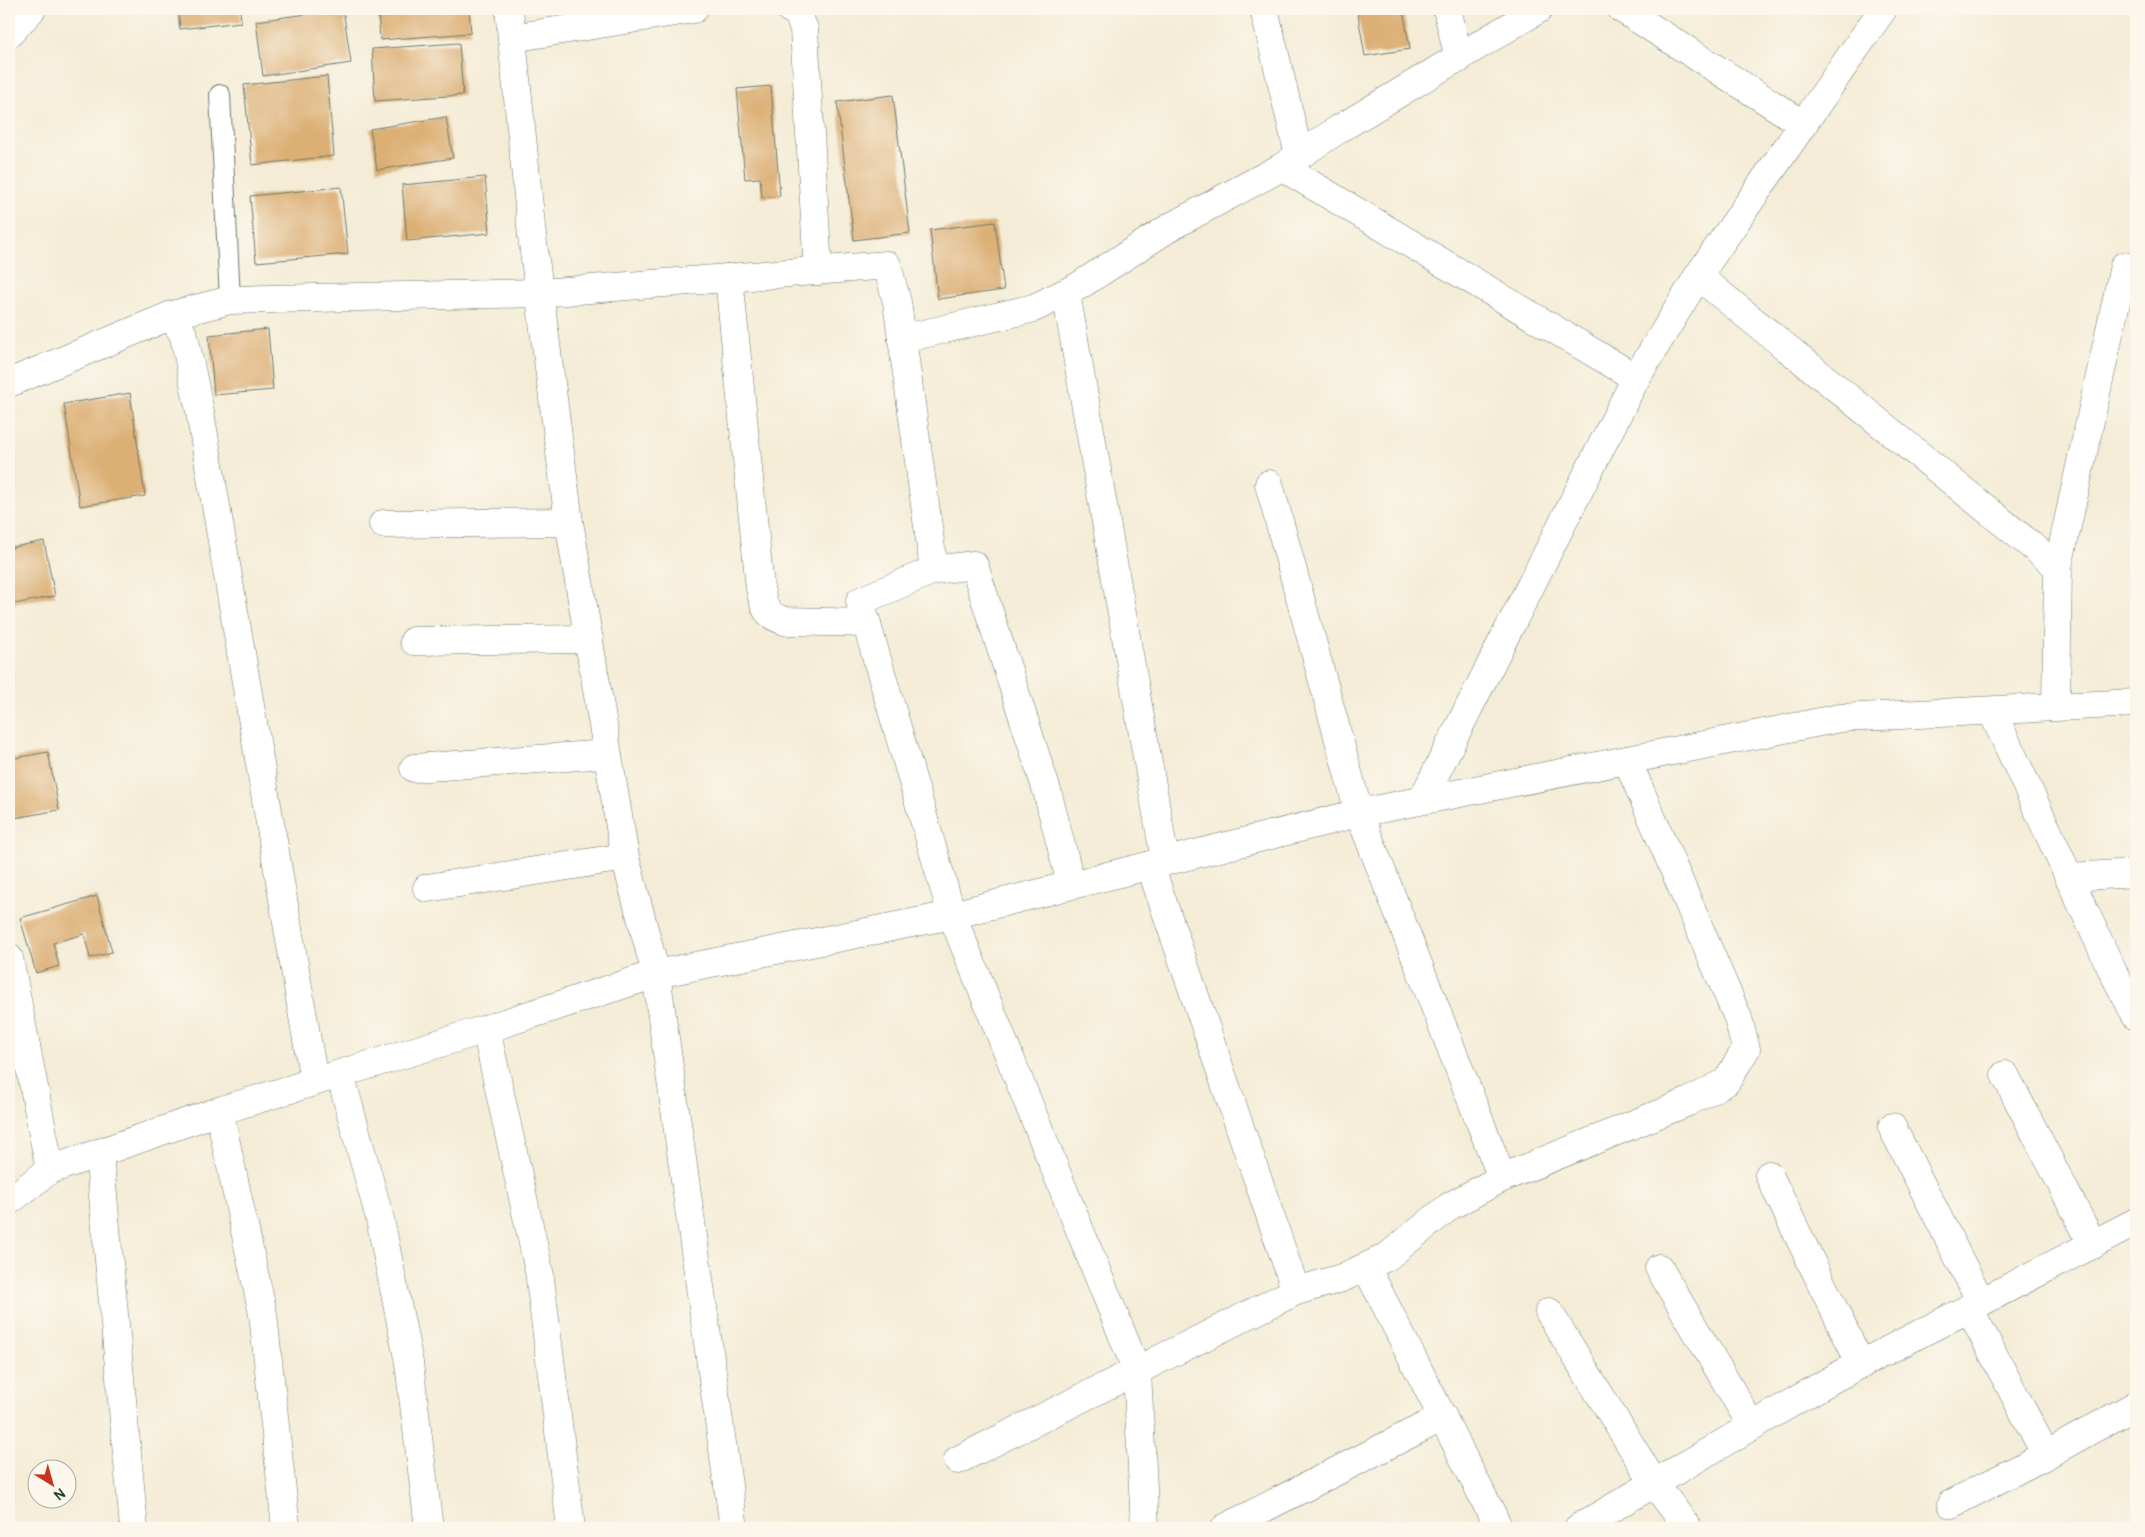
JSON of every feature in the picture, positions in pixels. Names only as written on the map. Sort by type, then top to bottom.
[{"type":"street","points":[[9,34],[32,9]]},
{"type":"street","points":[[509,9],[532,236],[569,522],[625,856],[656,974],[734,1528]]},
{"type":"street","points":[[512,38],[694,9]]},
{"type":"street","points":[[790,9],[796,12],[804,29],[818,270]]},
{"type":"street","points":[[1264,9],[1291,161],[1636,378]]},
{"type":"street","points":[[1447,9],[1459,58]]},
{"type":"street","points":[[902,339],[1034,308],[1066,293],[1172,226],[1291,161],[1539,9]]},
{"type":"street","points":[[1622,9],[1803,124]]},
{"type":"street","points":[[1422,800],[1636,378],[1698,276],[1883,9]]},
{"type":"street","points":[[9,383],[172,314],[230,300],[541,294],[887,265],[897,302],[934,570]]},
{"type":"street","points":[[2056,706],[2058,566],[2124,266]]},
{"type":"street","points":[[1698,276],[2058,566]]},
{"type":"street","points":[[729,278],[760,588],[764,605],[772,618],[785,621],[867,623]]},
{"type":"street","points":[[1066,293],[1157,863],[1296,1291]]},
{"type":"street","points":[[172,314],[184,336],[200,412],[327,1078],[380,1219],[410,1363],[429,1528]]},
{"type":"street","points":[[1269,484],[1359,813],[1502,1178]]},
{"type":"street","points":[[383,524],[569,522]]},
{"type":"street","points":[[1071,884],[1046,791],[974,564],[934,570],[860,601],[952,915],[1137,1371],[1146,1528]]},
{"type":"street","points":[[414,641],[589,639]]},
{"type":"street","points":[[9,1201],[50,1170],[219,1111],[486,1029],[656,974],[952,915],[1359,813],[1840,718],[2136,703]]},
{"type":"street","points":[[1992,711],[2136,1016]]},
{"type":"street","points":[[414,768],[608,754]]},
{"type":"street","points":[[958,1460],[1296,1291],[1342,1278],[1366,1268],[1387,1257],[1450,1206],[1502,1178],[1688,1102],[1726,1082],[1746,1049],[1738,1018],[1627,760]]},
{"type":"street","points":[[427,888],[625,856]]},
{"type":"street","points":[[2069,877],[2136,873]]},
{"type":"street","points":[[10,969],[50,1170]]},
{"type":"street","points":[[486,1029],[539,1271],[571,1528]]},
{"type":"street","points":[[2005,1075],[2093,1245]]},
{"type":"street","points":[[219,1111],[263,1314],[286,1528]]},
{"type":"street","points":[[1892,1127],[2046,1455]]},
{"type":"street","points":[[99,1153],[134,1528]]},
{"type":"street","points":[[1769,1175],[1860,1365]]},
{"type":"street","points":[[1578,1528],[1860,1365],[2136,1222]]},
{"type":"street","points":[[1366,1268],[1500,1528]]},
{"type":"street","points":[[1659,1268],[1752,1426]]},
{"type":"street","points":[[1549,1312],[1654,1483],[1688,1528]]},
{"type":"street","points":[[1951,1504],[2046,1455],[2136,1405]]},
{"type":"street","points":[[1225,1528],[1443,1417]]},
{"type":"lane","points":[[220,94],[230,300]]},
{"type":"building","points":[[178,9],[240,9],[241,22],[180,29]]},
{"type":"building","points":[[343,9],[351,63],[263,76],[256,21]]},
{"type":"building","points":[[378,9],[469,9],[471,33],[380,40]]},
{"type":"building","points":[[1357,9],[1403,9],[1410,49],[1365,56]]},
{"type":"building","points":[[459,43],[463,95],[375,101],[372,49]]},
{"type":"building","points":[[327,76],[334,156],[252,165],[244,85]]},
{"type":"building","points":[[771,86],[780,196],[762,198],[760,178],[745,179],[737,89]]},
{"type":"building","points":[[893,95],[910,233],[854,240],[837,102]]},
{"type":"building","points":[[446,117],[453,158],[377,170],[370,129]]},
{"type":"building","points":[[485,177],[490,233],[407,241],[402,185]]},
{"type":"building","points":[[341,187],[348,254],[256,262],[250,196]]},
{"type":"building","points":[[995,222],[1004,290],[938,299],[930,230]]},
{"type":"building","points":[[268,329],[273,390],[214,395],[209,335]]},
{"type":"building","points":[[130,393],[145,496],[80,506],[64,404]]},
{"type":"building","points":[[44,541],[55,596],[9,605],[9,548]]},
{"type":"building","points":[[48,752],[59,810],[9,819],[9,759]]},
{"type":"building","points":[[97,896],[112,952],[90,958],[84,934],[53,943],[59,966],[36,973],[20,918]]}]
